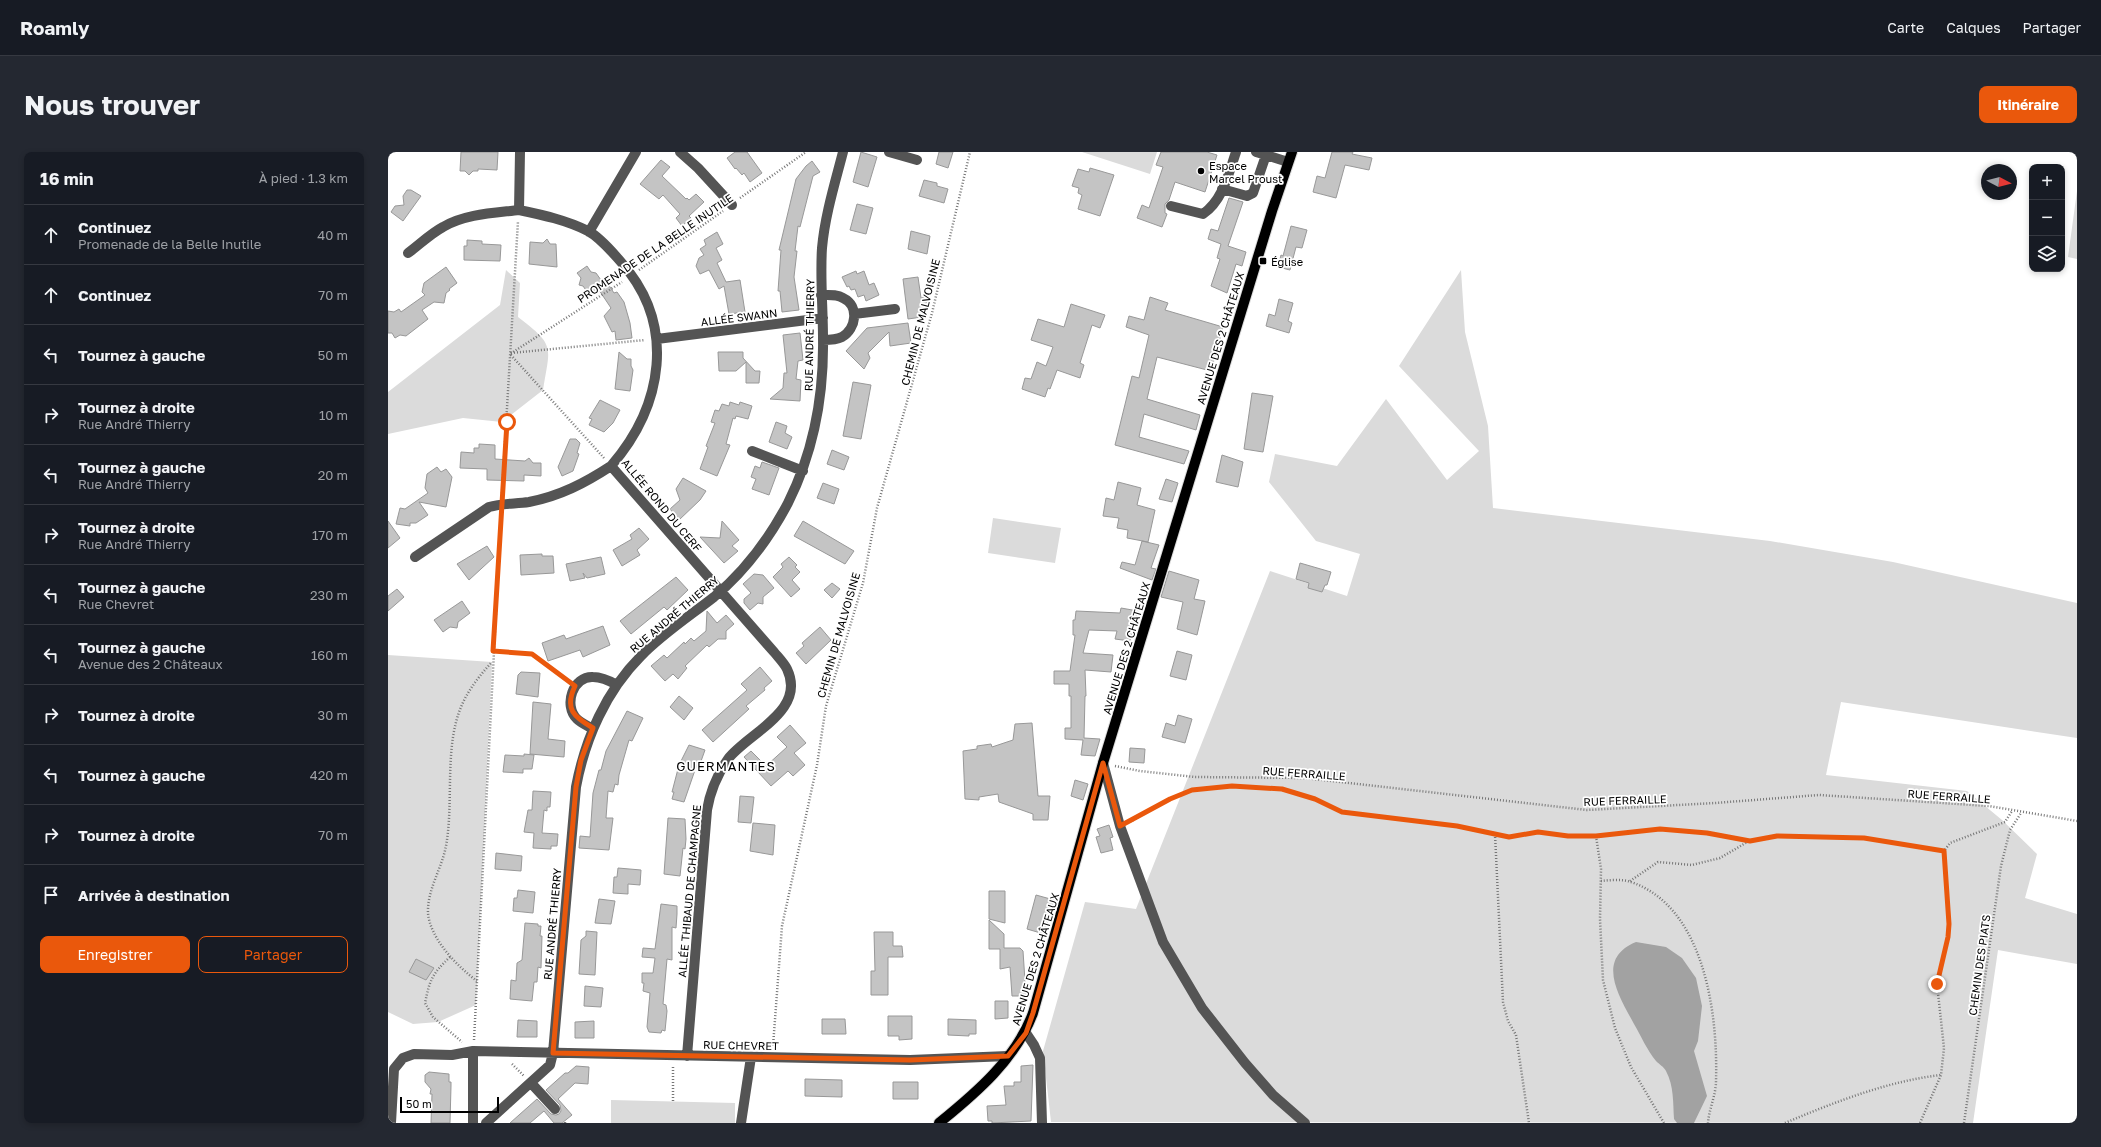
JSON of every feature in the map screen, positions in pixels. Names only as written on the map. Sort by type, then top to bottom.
[{"type":"main road","name":"AVENUE DES 2 CHÂTEAUX","points":[[939,1123],[974,1094],[1008,1056],[1026,1033],[1033,1013],[1103,763],[1270,218],[1292,152]]},
{"type":"street","points":[[519,210],[520,152]]},
{"type":"street","points":[[589,232],[636,152]]},
{"type":"street","points":[[680,152],[698,168],[732,205]]},
{"type":"street","name":"RUE ANDRÉ THIERRY","points":[[553,1053],[576,787],[581,760],[593,728],[617,685],[641,655],[720,591],[753,558],[769,536],[803,471],[819,414],[823,340],[821,295],[822,247],[829,208],[843,152]]},
{"type":"street","points":[[889,152],[917,160]]},
{"type":"street","points":[[1171,206],[1203,214],[1214,206],[1236,152]]},
{"type":"street","points":[[1222,189],[1248,196],[1253,193],[1261,154],[1288,162]]},
{"type":"street","name":"ALLÉE ROND DU CERF","points":[[408,253],[443,227],[456,221],[488,213],[519,210],[555,217],[589,232],[612,252],[633,275],[647,306],[658,339],[658,363],[654,389],[647,410],[638,429],[611,466],[720,591]]},
{"type":"street","points":[[821,295],[836,295],[843,298],[848,301],[854,314],[852,327],[841,338],[823,340]]},
{"type":"street","points":[[854,314],[895,309]]},
{"type":"street","name":"ALLÉE SWANN","points":[[658,339],[823,318]]},
{"type":"street","points":[[752,451],[803,471]]},
{"type":"street","points":[[415,558],[488,507],[502,503],[527,502],[555,497],[589,481],[611,466]]},
{"type":"street","name":"ALLÉE THIBAUD DE CHAMPAGNE","points":[[687,1056],[706,818],[710,792],[728,759],[784,708],[790,695],[791,684],[787,669],[774,652],[720,591]]},
{"type":"street","points":[[593,728],[576,719],[570,706],[571,694],[575,686],[584,679],[593,677],[603,678],[617,685]]},
{"type":"street","points":[[1103,763],[1120,826],[1163,942],[1202,1008],[1273,1095],[1305,1123]]},
{"type":"street","points":[[1026,1033],[1040,1058],[1042,1123]]},
{"type":"street","points":[[473,1051],[473,1123]]},
{"type":"street","name":"RUE CHEVRET","points":[[392,1123],[394,1068],[403,1058],[414,1054],[452,1055],[473,1051],[910,1060],[1008,1056]]},
{"type":"street","points":[[486,1123],[550,1065],[553,1053]]},
{"type":"street","points":[[741,1123],[751,1057]]},
{"type":"street","points":[[531,1083],[555,1109]]},
{"type":"path","name":"PROMENADE DE LA BELLE INUTILE","points":[[510,354],[633,275],[806,152]]},
{"type":"path","name":"CHEMIN DE MALVOISINE","points":[[772,1058],[782,926],[817,765],[826,706],[863,583],[877,508],[930,320],[970,152]]},
{"type":"path","points":[[473,1051],[492,662],[519,210]]},
{"type":"path","points":[[510,354],[658,339]]},
{"type":"path","points":[[510,354],[611,466]]},
{"type":"path","points":[[493,651],[532,654],[575,686]]},
{"type":"path","points":[[477,982],[450,957],[431,924],[428,913],[430,901],[446,847],[451,805],[452,749],[460,708],[469,691],[492,662]]},
{"type":"path","name":"RUE FERRAILLE","points":[[1103,763],[1140,771],[1195,777],[1305,778],[1587,810],[1715,804],[1819,795],[1989,806],[2022,813],[2077,821]]},
{"type":"path","points":[[1120,826],[1170,799],[1192,790],[1232,786],[1282,789],[1315,799],[1342,812],[1457,826],[1509,837],[1538,832],[1568,836],[1596,836],[1660,829],[1707,833],[1750,841]]},
{"type":"path","points":[[1920,1123],[1941,1075],[1944,1048],[1937,984],[1948,937],[1949,924],[1944,851],[1950,843],[2005,822],[2012,811]]},
{"type":"path","name":"CHEMIN DES PIATS","points":[[1964,1123],[2001,866],[2010,830],[2022,813]]},
{"type":"path","points":[[1495,834],[1503,1002],[1508,1021],[1516,1035],[1529,1123]]},
{"type":"path","points":[[1596,836],[1601,881],[1603,980],[1616,1028],[1631,1067],[1664,1123]]},
{"type":"path","points":[[1630,881],[1658,862],[1692,865],[1720,858],[1750,841],[1777,836],[1864,838],[1944,851]]},
{"type":"path","points":[[1601,881],[1630,881],[1664,900],[1683,925],[1701,961],[1711,1000],[1717,1046],[1716,1084],[1708,1123]]},
{"type":"path","points":[[450,957],[435,971],[429,984],[425,1003],[433,1017],[473,1051]]},
{"type":"path","points":[[500,1052],[531,1083]]},
{"type":"path","points":[[673,1101],[674,1056]]},
{"type":"path","points":[[1786,1123],[1817,1110],[1914,1078],[1941,1075]]},
{"type":"shaded area","points":[[1082,152],[1157,152],[1150,174]]},
{"type":"shaded area","points":[[2077,191],[2077,259],[2068,257]]},
{"type":"shaded area","points":[[506,270],[520,283],[518,317],[539,334],[547,348],[548,355],[543,390],[502,422],[463,418],[388,434],[388,392],[500,305]]},
{"type":"shaded area","points":[[1461,270],[1465,332],[1488,426],[1493,508],[1770,541],[1893,562],[2077,603],[2077,738],[1841,702],[1826,775],[1967,791],[2002,820],[2037,854],[2025,898],[2077,914],[2077,964],[1998,950],[1973,1123],[1051,1122],[1043,1051],[1085,902],[1136,909],[1270,571],[1347,596],[1360,554],[1316,541],[1269,482],[1275,454],[1337,466],[1386,399],[1447,480],[1479,451],[1399,366]]},
{"type":"shaded area","points":[[993,518],[1061,528],[1055,563],[988,553]]},
{"type":"shaded area","points":[[388,655],[492,662],[476,1005],[438,1022],[413,1024],[388,1012]]},
{"type":"shaded area","points":[[1636,942],[1666,947],[1682,958],[1696,978],[1702,1006],[1698,1041],[1694,1051],[1707,1096],[1694,1123],[1677,1123],[1674,1119],[1673,1095],[1669,1077],[1663,1067],[1656,1061],[1647,1048],[1617,990],[1613,968],[1616,958],[1624,949]]},
{"type":"shaded area","points":[[611,1100],[735,1103],[735,1123],[611,1123]]},
{"type":"building","points":[[461,152],[498,152],[497,170],[478,169],[478,171],[473,171],[469,175],[465,171],[460,171]]},
{"type":"building","points":[[735,152],[747,152],[762,173],[750,182],[744,173],[742,175],[736,168],[735,169],[727,158]]},
{"type":"building","points":[[861,152],[877,157],[868,187],[853,182]]},
{"type":"building","points":[[939,152],[953,152],[948,168],[936,164]]},
{"type":"building","points":[[1161,152],[1207,152],[1217,155],[1205,192],[1175,182],[1169,200],[1165,204],[1165,213],[1167,214],[1162,227],[1137,218],[1142,205],[1149,208],[1163,167],[1156,165]]},
{"type":"building","points":[[1332,152],[1353,152],[1352,154],[1372,158],[1369,170],[1345,165],[1336,198],[1313,192],[1317,176],[1325,178]]},
{"type":"building","points":[[661,160],[670,167],[662,176],[686,199],[687,198],[689,200],[696,194],[704,202],[689,216],[691,218],[682,226],[676,218],[680,214],[663,195],[659,199],[640,184]]},
{"type":"building","points":[[812,161],[820,172],[813,176],[800,227],[798,226],[795,251],[797,251],[794,277],[799,310],[782,312],[780,291],[778,291],[781,250],[779,250],[796,179]]},
{"type":"building","points":[[1090,168],[1114,175],[1100,216],[1078,209],[1082,195],[1078,193],[1079,188],[1072,186],[1078,169],[1089,172]]},
{"type":"building","points":[[924,180],[937,183],[937,186],[948,189],[944,203],[919,196]]},
{"type":"building","points":[[407,190],[411,190],[421,196],[403,221],[391,212],[395,206],[404,205],[403,196]]},
{"type":"building","points":[[1229,198],[1243,202],[1228,246],[1246,252],[1242,266],[1236,264],[1227,293],[1211,286],[1220,259],[1217,258],[1221,244],[1208,239],[1211,229],[1218,231]]},
{"type":"building","points":[[857,204],[873,208],[866,234],[850,230]]},
{"type":"building","points":[[1291,226],[1307,230],[1302,248],[1296,247],[1290,270],[1278,267],[1281,255],[1283,256]]},
{"type":"building","points":[[911,231],[930,236],[927,254],[908,249]]},
{"type":"building","points":[[717,232],[723,244],[716,248],[722,260],[717,263],[726,282],[740,280],[745,312],[729,314],[724,286],[719,289],[709,270],[700,274],[696,266],[699,258],[704,255],[700,249],[706,245],[704,240]]},
{"type":"building","points":[[547,239],[550,244],[556,244],[557,267],[529,264],[530,242],[543,243]]},
{"type":"building","points":[[467,240],[482,241],[482,244],[501,245],[500,261],[464,260],[464,246],[467,246]]},
{"type":"building","points":[[587,266],[591,272],[596,273],[601,280],[604,278],[614,293],[617,292],[624,302],[630,323],[632,338],[616,340],[615,331],[612,332],[604,316],[611,308],[599,290],[590,296],[583,286],[579,285],[581,278],[577,273]]},
{"type":"building","points":[[446,267],[457,283],[446,293],[444,303],[434,302],[422,310],[428,319],[406,336],[400,335],[395,338],[392,333],[388,333],[388,311],[394,312],[399,309],[401,312],[425,295],[422,292],[424,283]]},
{"type":"building","points":[[856,271],[857,274],[864,271],[869,285],[874,283],[879,295],[866,301],[864,295],[858,297],[855,289],[851,290],[849,286],[847,287],[842,277]]},
{"type":"building","points":[[918,277],[921,298],[928,297],[922,317],[908,319],[903,279]]},
{"type":"building","points":[[1150,297],[1168,303],[1165,310],[1223,327],[1211,371],[1157,357],[1147,399],[1200,415],[1196,430],[1144,414],[1139,437],[1189,451],[1184,464],[1115,445],[1132,376],[1139,378],[1149,335],[1126,327],[1129,316],[1144,320]]},
{"type":"building","points":[[1279,299],[1293,303],[1288,321],[1292,323],[1289,333],[1266,326],[1269,314],[1275,316]]},
{"type":"building","points":[[1071,304],[1105,315],[1100,328],[1092,325],[1080,363],[1084,365],[1080,378],[1057,370],[1050,389],[1048,388],[1045,397],[1022,389],[1025,378],[1031,379],[1037,362],[1046,366],[1053,347],[1031,340],[1038,319],[1064,327]]},
{"type":"building","points":[[908,323],[911,343],[890,346],[889,332],[868,353],[870,358],[864,369],[846,351],[867,328]]},
{"type":"building","points":[[800,333],[803,360],[798,361],[796,379],[801,380],[800,401],[770,399],[783,388],[784,373],[787,373],[783,335]]},
{"type":"building","points":[[619,352],[627,359],[631,359],[631,366],[633,370],[630,391],[615,389]]},
{"type":"building","points":[[718,352],[743,352],[743,358],[755,371],[760,371],[759,383],[746,383],[746,362],[736,371],[719,371]]},
{"type":"building","points":[[853,382],[871,385],[861,439],[843,436]]},
{"type":"building","points":[[1252,393],[1273,396],[1263,452],[1244,449]]},
{"type":"building","points":[[600,400],[620,410],[613,423],[604,432],[589,425],[592,419],[589,418]]},
{"type":"building","points":[[730,402],[739,405],[740,402],[752,406],[748,419],[736,416],[735,419],[733,418],[726,444],[730,445],[717,476],[700,469],[708,447],[706,446],[715,423],[711,422],[715,410],[719,411],[722,404],[729,406]]},
{"type":"building","points":[[776,422],[787,426],[785,433],[792,437],[787,449],[769,442]]},
{"type":"building","points":[[570,439],[576,439],[580,443],[577,453],[579,454],[573,471],[562,476],[558,467]]},
{"type":"building","points":[[479,444],[495,445],[495,459],[525,461],[529,458],[533,463],[541,463],[541,476],[524,475],[524,481],[487,480],[487,469],[460,468],[461,452],[474,453],[474,448],[479,448]]},
{"type":"building","points":[[832,450],[849,457],[844,470],[827,464]]},
{"type":"building","points":[[1222,455],[1243,462],[1238,487],[1216,482]]},
{"type":"building","points":[[762,462],[779,468],[769,495],[752,489],[756,479],[751,477],[755,466],[760,468]]},
{"type":"building","points":[[437,467],[441,472],[446,469],[452,477],[446,507],[419,502],[428,515],[416,523],[410,523],[410,526],[396,524],[400,508],[405,509],[428,493],[425,488],[427,474]]},
{"type":"building","points":[[683,478],[706,491],[700,500],[679,520],[670,509],[680,500],[676,489]]},
{"type":"building","points":[[1166,479],[1178,483],[1172,502],[1159,499]]},
{"type":"building","points":[[1118,482],[1141,488],[1137,505],[1155,510],[1148,542],[1127,538],[1128,530],[1117,528],[1119,518],[1103,516],[1106,498],[1114,500]]},
{"type":"building","points":[[823,483],[839,489],[834,504],[817,498]]},
{"type":"building","points":[[388,521],[400,538],[388,548]]},
{"type":"building","points":[[722,521],[739,540],[732,546],[738,551],[724,563],[700,537],[720,538]]},
{"type":"building","points":[[803,521],[854,551],[845,564],[794,536]]},
{"type":"building","points":[[639,528],[649,539],[637,550],[640,555],[622,566],[613,550],[632,539],[630,535]]},
{"type":"building","points":[[1142,541],[1159,545],[1151,568],[1156,569],[1152,580],[1120,568],[1122,562],[1135,565]]},
{"type":"building","points":[[487,546],[494,557],[469,580],[457,564]]},
{"type":"building","points":[[542,554],[542,556],[553,556],[554,573],[521,575],[520,555]]},
{"type":"building","points":[[601,557],[605,574],[587,578],[583,573],[585,578],[570,581],[566,564]]},
{"type":"building","points":[[789,557],[797,565],[795,567],[800,572],[792,580],[800,589],[791,597],[773,577],[783,567],[781,564]]},
{"type":"building","points":[[1300,563],[1331,572],[1327,585],[1325,585],[1322,592],[1308,588],[1309,583],[1296,579]]},
{"type":"building","points":[[1169,571],[1199,580],[1194,599],[1205,601],[1197,635],[1177,629],[1183,602],[1161,597]]},
{"type":"building","points":[[754,574],[763,575],[774,588],[763,597],[763,604],[758,603],[750,610],[744,603],[744,599],[751,593],[743,584]]},
{"type":"building","points":[[676,577],[688,590],[667,610],[664,607],[631,634],[620,621]]},
{"type":"building","points":[[832,583],[840,589],[832,598],[824,590]]},
{"type":"building","points":[[397,589],[404,597],[388,611],[388,596]]},
{"type":"building","points":[[462,601],[470,613],[458,622],[457,628],[450,627],[443,632],[434,620]]},
{"type":"building","points":[[1121,608],[1138,611],[1130,641],[1115,639],[1117,631],[1089,630],[1083,653],[1113,655],[1111,672],[1085,670],[1086,696],[1084,738],[1100,739],[1095,756],[1081,755],[1083,740],[1065,739],[1065,728],[1071,728],[1071,696],[1069,696],[1069,684],[1054,684],[1054,671],[1070,671],[1075,635],[1073,635],[1073,620],[1075,620],[1076,611],[1120,613]]},
{"type":"building","points":[[707,611],[717,623],[726,615],[734,624],[726,631],[726,639],[718,639],[709,647],[707,645],[685,666],[687,668],[678,679],[673,674],[665,681],[651,666],[664,655],[667,658],[684,642],[685,644],[691,638],[694,641],[706,631]]},
{"type":"building","points":[[603,626],[610,645],[583,657],[580,650],[548,661],[542,643],[564,635],[566,639]]},
{"type":"building","points":[[820,627],[831,640],[806,664],[796,653],[804,646],[802,643]]},
{"type":"building","points":[[1177,651],[1192,655],[1186,680],[1170,676]]},
{"type":"building","points":[[760,667],[772,681],[764,688],[765,690],[746,706],[749,709],[713,742],[702,730],[747,690],[741,684]]},
{"type":"building","points":[[521,672],[540,673],[538,697],[516,694],[518,675]]},
{"type":"building","points":[[679,696],[693,708],[684,720],[670,707]]},
{"type":"building","points":[[533,702],[551,704],[548,739],[565,741],[564,757],[530,754]]},
{"type":"building","points":[[627,711],[643,718],[632,741],[629,740],[619,775],[618,785],[615,784],[613,792],[608,791],[606,818],[613,818],[609,850],[579,848],[580,836],[590,837],[593,793],[599,770],[601,770],[606,751]]},
{"type":"building","points":[[1178,715],[1192,719],[1185,743],[1162,737],[1166,723],[1175,726]]},
{"type":"building","points":[[1032,723],[1038,796],[1050,796],[1048,820],[1033,820],[1033,814],[999,802],[998,794],[979,797],[979,800],[965,799],[963,751],[977,749],[977,746],[991,744],[992,747],[1013,740],[1015,724]]},
{"type":"building","points":[[790,725],[806,743],[794,753],[805,765],[793,776],[788,771],[771,786],[744,757],[751,751],[766,766],[787,747],[777,737]]},
{"type":"building","points":[[689,745],[705,750],[700,764],[698,763],[695,770],[684,802],[672,799],[674,792],[672,792],[679,765]]},
{"type":"building","points":[[1130,748],[1145,749],[1144,763],[1129,762]]},
{"type":"building","points":[[524,754],[534,755],[532,769],[523,769],[523,773],[503,772],[505,755],[524,756]]},
{"type":"building","points":[[1075,780],[1088,784],[1083,800],[1071,796]]},
{"type":"building","points":[[533,791],[551,792],[550,807],[547,807],[547,811],[544,810],[542,833],[558,834],[557,846],[551,846],[551,849],[533,848],[534,833],[524,832],[528,810],[532,810]]},
{"type":"building","points":[[740,796],[754,797],[751,823],[738,822]]},
{"type":"building","points":[[668,818],[685,819],[686,839],[685,849],[683,848],[680,876],[664,874]]},
{"type":"building","points":[[753,823],[775,825],[773,855],[750,851]]},
{"type":"building","points":[[1109,825],[1113,837],[1110,838],[1113,850],[1101,853],[1096,837],[1100,836],[1097,829]]},
{"type":"building","points":[[496,853],[522,856],[521,871],[495,869]]},
{"type":"building","points":[[618,868],[641,870],[640,885],[628,884],[628,894],[613,893],[614,877],[617,877]]},
{"type":"building","points":[[518,890],[535,892],[533,913],[513,911],[514,898],[517,898]]},
{"type":"building","points":[[989,891],[1005,891],[1005,923],[989,919]]},
{"type":"building","points":[[1036,895],[1054,900],[1044,934],[1027,929]]},
{"type":"building","points":[[599,899],[615,901],[611,924],[595,923]]},
{"type":"building","points":[[661,904],[677,906],[677,914],[676,928],[672,927],[672,960],[667,959],[663,1004],[666,1005],[667,1011],[665,1031],[662,1030],[661,1033],[649,1032],[647,1027],[650,993],[643,991],[644,983],[642,983],[642,973],[653,973],[655,958],[642,957],[643,948],[655,949]]},
{"type":"building","points":[[989,920],[1004,934],[1004,948],[1020,948],[1023,951],[1026,996],[1012,996],[1010,967],[1000,969],[1000,949],[989,949]]},
{"type":"building","points":[[525,923],[538,924],[538,926],[541,926],[540,936],[542,936],[541,968],[538,967],[537,982],[534,982],[532,1001],[510,999],[511,980],[516,981],[517,963],[522,960]]},
{"type":"building","points":[[586,931],[597,932],[595,975],[579,974],[581,940],[586,936]]},
{"type":"building","points":[[874,932],[893,932],[893,946],[902,946],[903,957],[888,957],[888,995],[871,995],[871,971],[875,971]]},
{"type":"building","points":[[416,959],[434,968],[426,980],[409,972]]},
{"type":"building","points":[[585,986],[603,988],[601,1007],[584,1006]]},
{"type":"building","points":[[995,1001],[1008,1001],[1008,1018],[995,1019]]},
{"type":"building","points":[[888,1016],[912,1016],[912,1039],[899,1040],[899,1036],[888,1036]]},
{"type":"building","points":[[822,1019],[845,1019],[846,1034],[822,1034]]},
{"type":"building","points":[[948,1019],[976,1020],[976,1034],[969,1034],[969,1036],[948,1035]]},
{"type":"building","points":[[518,1020],[537,1021],[537,1037],[517,1037]]},
{"type":"building","points":[[594,1021],[594,1038],[575,1038],[575,1022]]},
{"type":"building","points":[[1033,1065],[1031,1121],[992,1123],[992,1121],[988,1121],[987,1106],[1006,1105],[1004,1086],[1014,1086],[1014,1082],[1021,1082],[1021,1066]]},
{"type":"building","points":[[576,1066],[589,1067],[588,1084],[575,1083],[558,1099],[572,1115],[562,1123],[554,1123],[544,1111],[530,1123],[510,1123],[537,1099],[551,1114],[559,1114],[561,1111],[560,1105],[546,1090],[565,1073],[568,1073]]},
{"type":"building","points":[[429,1072],[449,1074],[449,1082],[451,1082],[450,1123],[431,1123],[432,1094],[430,1094],[431,1089],[425,1082],[425,1075]]},
{"type":"building","points":[[805,1079],[842,1080],[842,1097],[805,1096]]},
{"type":"building","points":[[893,1082],[918,1082],[918,1099],[893,1099]]},
{"type":"place","name":"Espace Marcel Proust","points":[[1201,171]]},
{"type":"place","name":"Église","points":[[1263,261]]},
{"type":"district","name":"GUERMANTES","points":[[726,766]]},
{"type":"route","points":[[507,422],[493,651],[532,654],[575,686],[571,694],[570,706],[576,719],[593,728],[581,760],[576,787],[553,1053],[910,1060],[1008,1056],[1026,1033],[1033,1013],[1103,763],[1120,826],[1170,799],[1192,790],[1232,786],[1282,789],[1315,799],[1342,812],[1457,826],[1509,837],[1538,832],[1568,836],[1596,836],[1660,829],[1707,833],[1750,841],[1777,836],[1864,838],[1944,851],[1949,897],[1949,924],[1948,937],[1937,984]]}]
